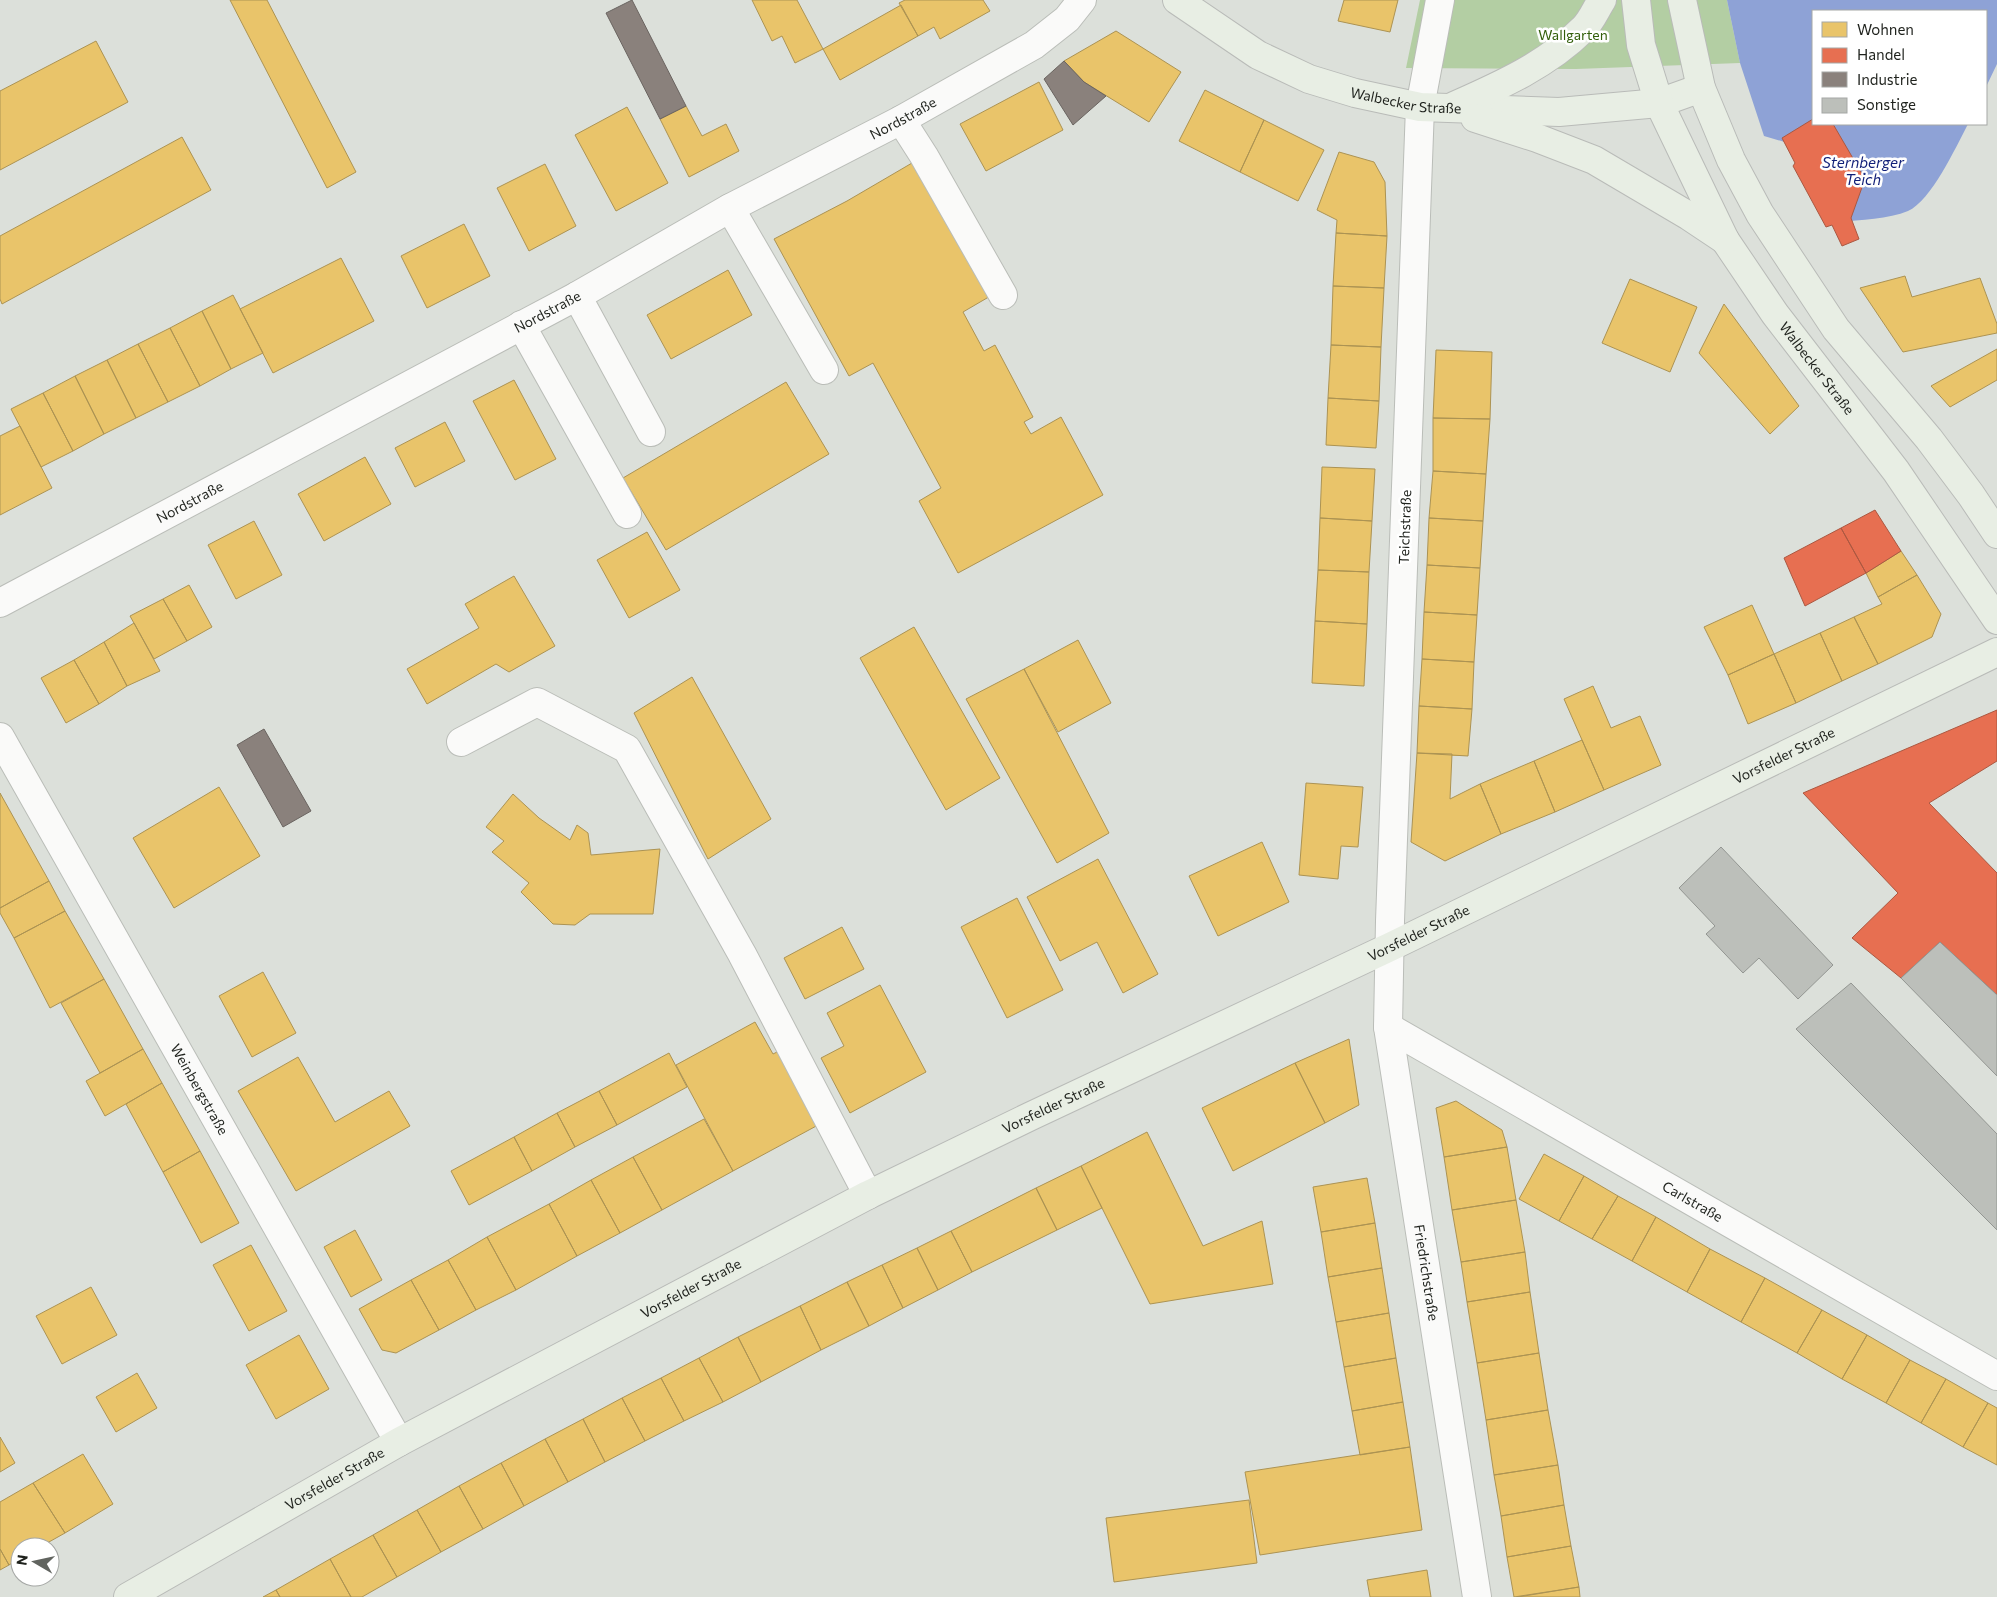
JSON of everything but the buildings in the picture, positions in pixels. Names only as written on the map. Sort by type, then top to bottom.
[{"type":"main road","name":"Walbecker Straße","points":[[1176,0],[1258,55],[1309,79],[1355,93],[1420,107],[1559,112],[1659,103],[1701,88]]},
{"type":"main road","points":[[1448,109],[1510,80],[1561,48],[1585,28],[1602,0]]},
{"type":"main road","points":[[1636,0],[1641,45],[1659,103]]},
{"type":"main road","points":[[1682,0],[1701,88],[1735,168],[1760,214],[1812,295],[1836,328],[1929,439],[1971,495],[1997,534]]},
{"type":"main road","name":"Walbecker Straße","points":[[1659,103],[1725,240],[1775,314],[1896,471],[1997,620]]},
{"type":"main road","points":[[1448,109],[1537,138],[1594,160],[1690,216],[1725,240]]},
{"type":"main road","name":"Vorsfelder Straße","points":[[128,1597],[399,1442],[868,1195],[1390,947],[1997,652]]},
{"type":"street","name":"Nordstraße","points":[[0,603],[577,296],[730,208],[901,120],[1034,45],[1067,19],[1082,0]]},
{"type":"street","name":"Teichstraße","points":[[1390,947],[1420,107],[1440,0]]},
{"type":"street","points":[[901,120],[924,156],[1003,295]]},
{"type":"street","points":[[730,208],[824,370]]},
{"type":"street","points":[[577,296],[651,432]]},
{"type":"street","points":[[521,325],[627,514]]},
{"type":"street","points":[[462,742],[537,702],[627,749],[742,954],[868,1195]]},
{"type":"street","name":"Weinbergstraße","points":[[0,737],[399,1442]]},
{"type":"street","name":"Friedrichstraße","points":[[1390,947],[1388,1026],[1477,1597]]},
{"type":"street","name":"Carlstraße","points":[[1388,1026],[1997,1376]]},
{"type":"green space","name":"Wallgarten","points":[[1420,0],[1727,0],[1740,63],[1576,69],[1406,68]]},
{"type":"water","name":"Sternberger Teich","points":[[1727,0],[1997,0],[1997,64],[1987,85],[1987,10],[1812,10],[1812,125],[1967,125],[1950,159],[1925,196],[1908,211],[1892,216],[1839,222],[1788,143],[1764,136],[1740,63]]}]
